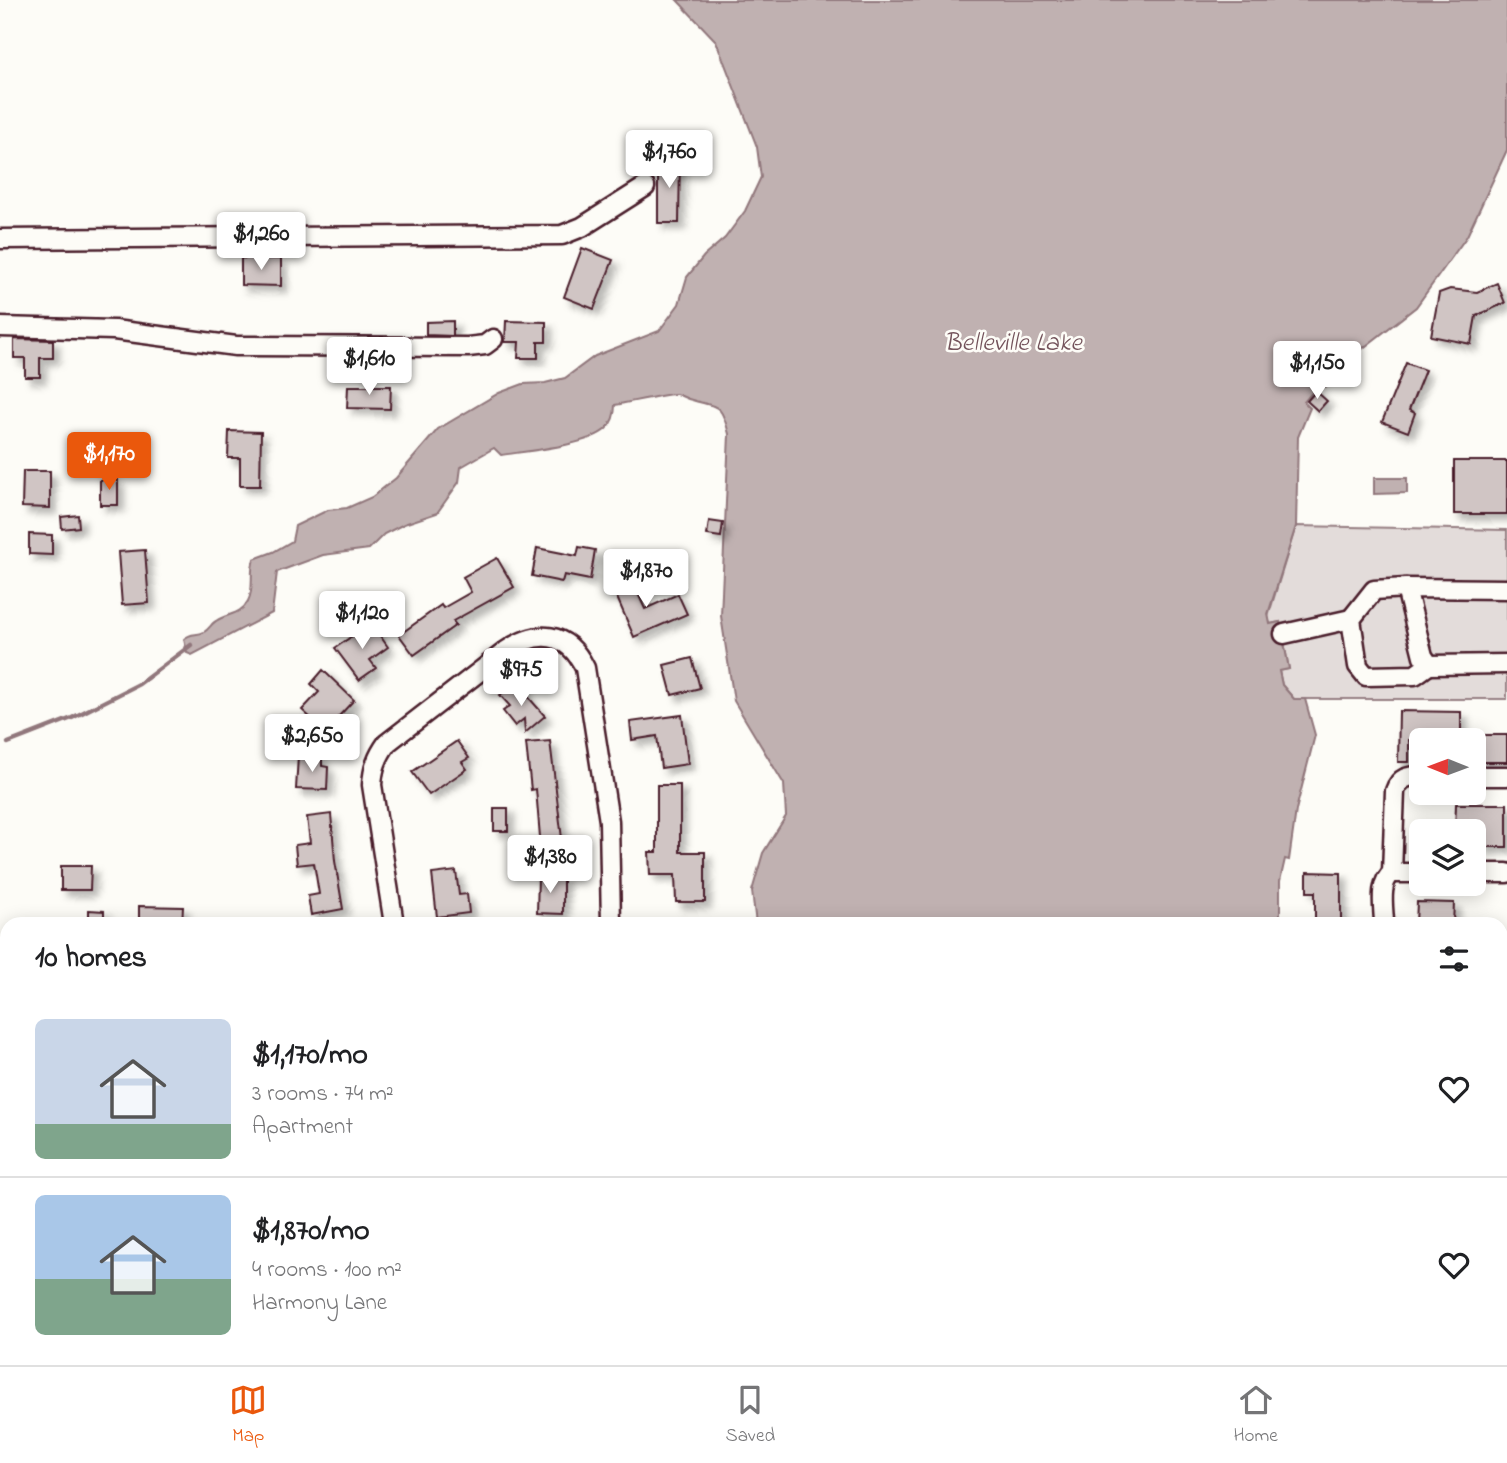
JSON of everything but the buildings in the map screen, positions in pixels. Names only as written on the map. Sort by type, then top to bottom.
[{"type":"street","points":[[0,239],[562,235],[582,227],[645,187]]},
{"type":"street","points":[[0,327],[114,330],[236,346],[468,347],[485,345],[493,339]]},
{"type":"street","points":[[1406,588],[1417,638],[1429,664]]},
{"type":"street","points":[[1284,634],[1351,619],[1374,590],[1507,589]]},
{"type":"street","points":[[1351,619],[1358,666],[1366,676],[1415,675],[1429,664],[1507,664]]},
{"type":"street","points":[[393,917],[372,785],[373,772],[380,753],[387,743],[506,652],[525,640],[541,636],[555,638],[567,644],[579,656],[585,668],[609,821],[611,917]]},
{"type":"street","points":[[1486,776],[1507,776]]},
{"type":"street","points":[[1392,873],[1395,791],[1398,784],[1409,777]]},
{"type":"street","points":[[1384,917],[1386,877],[1392,873],[1409,873]]},
{"type":"street","points":[[1486,873],[1507,873]]},
{"type":"shaded area","points":[[1296,526],[1507,530],[1507,699],[1294,699],[1282,685],[1279,671],[1289,669],[1280,622],[1270,624],[1268,617]]},
{"type":"water","name":"Belleville Lake","points":[[677,0],[1507,0],[1507,150],[1467,236],[1416,307],[1334,371],[1326,387],[1320,383],[1304,402],[1310,408],[1298,437],[1296,526],[1268,614],[1270,624],[1280,622],[1289,669],[1279,671],[1282,685],[1294,699],[1305,699],[1315,735],[1296,810],[1289,860],[1285,859],[1280,881],[1280,917],[755,917],[752,891],[763,853],[786,816],[784,784],[734,701],[721,616],[729,434],[718,408],[676,394],[615,405],[613,418],[606,429],[585,440],[501,455],[494,448],[461,467],[459,482],[437,513],[384,534],[369,549],[323,555],[277,572],[272,613],[192,655],[187,653],[184,639],[204,632],[221,618],[245,606],[251,591],[254,559],[292,541],[295,526],[328,510],[347,508],[372,497],[396,478],[438,429],[499,393],[523,384],[545,383],[565,378],[595,356],[659,331],[679,304],[687,277],[704,256],[725,238],[745,211],[761,177],[757,147],[716,41]]},
{"type":"water","points":[[1374,478],[1407,478],[1407,493],[1374,494]]},
{"type":"waterway","points":[[8,743],[72,718],[139,684],[191,645]]}]
